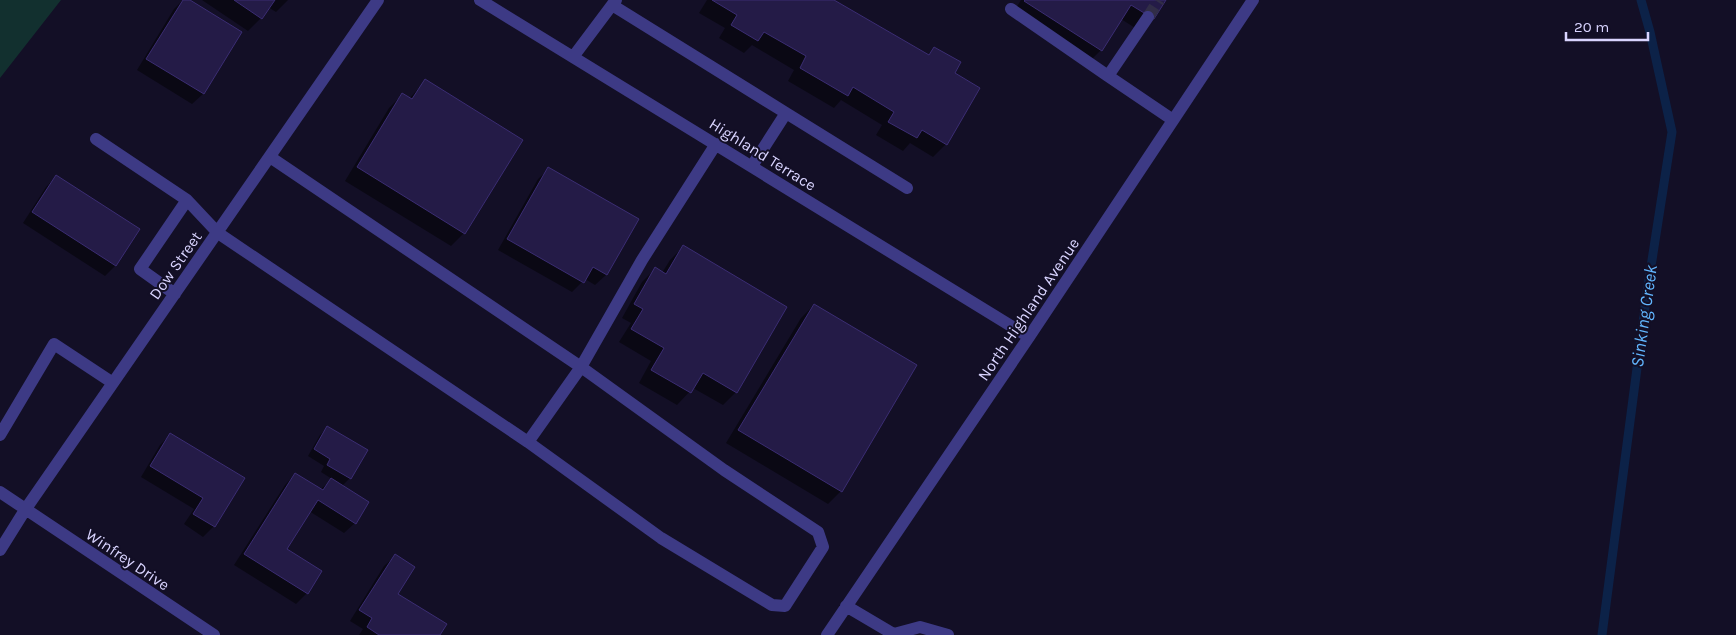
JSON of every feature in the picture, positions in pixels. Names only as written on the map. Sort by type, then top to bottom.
[{"type":"street","name":"Dow Street","points":[[0,550],[25,510],[378,0]]},
{"type":"street","name":"Highland Terrace","points":[[480,0],[1029,337]]},
{"type":"street","name":"North Highland Avenue","points":[[828,635],[1253,0]]},
{"type":"street","points":[[573,57],[614,2],[786,113],[907,188]]},
{"type":"street","points":[[1011,9],[1173,120]]},
{"type":"street","points":[[1108,76],[1148,17]]},
{"type":"street","points":[[752,166],[786,113]]},
{"type":"street","points":[[96,139],[186,200],[218,233],[528,442],[661,538],[772,605],[785,606],[823,547],[818,532],[724,470],[581,367],[270,157]]},
{"type":"street","points":[[528,442],[581,367],[642,260],[716,144]]},
{"type":"street","points":[[175,294],[140,269],[186,200]]},
{"type":"street","points":[[0,435],[54,344],[113,383]]},
{"type":"street","name":"Winfrey Drive","points":[[0,492],[214,635]]},
{"type":"street","points":[[846,606],[894,635],[920,627],[948,635]]},
{"type":"green space","points":[[0,0],[61,0],[0,78]]},
{"type":"building","points":[[183,0],[190,0],[242,32],[204,94],[146,59]]},
{"type":"building","points":[[234,0],[275,0],[262,19]]},
{"type":"building","points":[[712,0],[834,0],[929,55],[934,47],[961,62],[955,73],[980,88],[947,145],[922,130],[917,138],[888,122],[894,112],[853,87],[848,96],[800,68],[806,56],[764,32],[758,41],[731,25],[737,15]]},
{"type":"building","points":[[1025,0],[1166,0],[1154,19],[1131,5],[1102,51]]},
{"type":"building","points":[[425,79],[523,140],[465,234],[357,167],[402,93],[412,99]]},
{"type":"building","points":[[548,167],[639,219],[607,275],[593,267],[584,283],[507,239]]},
{"type":"building","points":[[56,175],[140,229],[116,266],[32,212]]},
{"type":"building","points":[[683,245],[787,307],[737,393],[703,373],[691,393],[651,370],[664,348],[631,329],[643,309],[634,304],[655,267],[666,274]]},
{"type":"building","points":[[814,304],[917,365],[842,492],[738,430]]},
{"type":"building","points":[[327,426],[368,450],[351,479],[327,465],[330,459],[314,449]]},
{"type":"building","points":[[170,433],[245,478],[215,527],[193,514],[203,498],[150,466]]},
{"type":"building","points":[[295,473],[323,490],[331,478],[369,502],[356,524],[318,500],[287,549],[322,571],[308,594],[244,554]]},
{"type":"building","points":[[395,554],[415,567],[398,594],[447,624],[440,635],[379,635],[367,627],[372,618],[359,610]]},
{"type":"waterway","name":"Sinking Creek","points":[[1602,635],[1647,292],[1672,132],[1641,0]]},
{"type":"tunnel","points":[[1148,17],[1159,0]]}]
